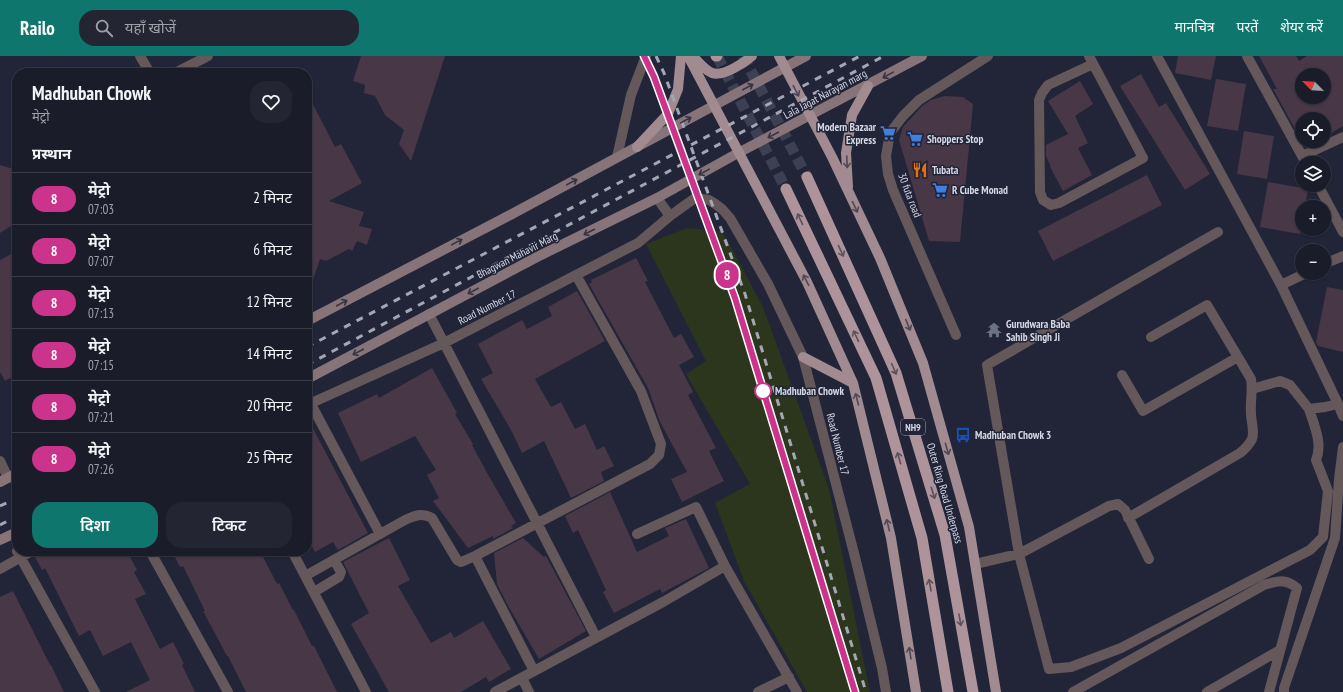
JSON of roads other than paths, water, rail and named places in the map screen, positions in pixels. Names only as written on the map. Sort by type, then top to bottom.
[{"type":"highway","name":"Outer Ring Road Underpass","points":[[807,177],[896,373],[945,535],[973,692]]},
{"type":"highway","points":[[786,188],[876,378],[922,538],[948,692]]},
{"type":"main road","points":[[636,147],[668,114],[678,89],[681,56]]},
{"type":"main road","points":[[688,56],[807,282],[853,383],[891,538],[916,692]]},
{"type":"main road","points":[[693,56],[709,71],[719,74],[731,69],[752,56]]},
{"type":"main road","points":[[779,56],[849,192],[880,258],[923,362],[969,527],[996,692]]},
{"type":"main road","points":[[312,318],[806,56]]},
{"type":"main road","name":"Lala Jagat Narayan marg","points":[[738,153],[868,86],[922,56]]},
{"type":"main road","points":[[849,192],[846,154],[852,115],[868,86]]},
{"type":"main road","name":"Bhagwan Mahavir Marg","points":[[312,376],[538,257],[657,198],[738,153]]},
{"type":"main road","points":[[803,357],[853,383]]},
{"type":"street","points":[[140,56],[147,68]]},
{"type":"street","points":[[185,68],[208,56]]},
{"type":"street","points":[[617,157],[631,95],[646,56]]},
{"type":"street","name":"30 futa road","points":[[956,335],[893,190],[888,174],[886,156],[890,134],[903,116],[919,100],[988,56]]},
{"type":"street","points":[[1157,56],[1281,285],[1343,416]]},
{"type":"street","points":[[1247,56],[1302,156]]},
{"type":"street","points":[[1091,60],[1143,158],[1059,203],[1051,205],[1043,200],[1040,192],[1039,100],[1048,85],[1091,60]]},
{"type":"street","points":[[1311,156],[1343,137]]},
{"type":"street","points":[[1322,192],[1343,232]]},
{"type":"street","points":[[657,198],[670,216]]},
{"type":"street","name":"Road Number 17","points":[[312,404],[444,343],[638,243],[670,216],[695,198],[709,200],[722,209],[741,235],[768,284],[803,357],[857,565],[882,668],[886,692]]},
{"type":"street","points":[[1218,232],[987,365],[1019,554],[1049,668],[1071,666],[1121,648],[1310,550],[1323,537],[1328,492],[1316,460],[1319,452],[1318,441],[1309,409],[1290,385],[1280,381],[1252,389]]},
{"type":"street","points":[[1331,261],[1343,256]]},
{"type":"street","points":[[305,576],[417,515],[425,515],[432,518],[457,560],[461,562],[650,464],[659,455],[661,444],[641,391],[576,275]]},
{"type":"street","points":[[1281,285],[1295,278]]},
{"type":"street","points":[[1128,518],[1240,453],[1248,446],[1253,438],[1251,379],[1207,306],[1151,337]]},
{"type":"street","points":[[429,314],[596,637]]},
{"type":"street","points":[[1122,375],[1143,411],[1238,357]]},
{"type":"street","points":[[1309,409],[1338,404]]},
{"type":"street","points":[[312,410],[380,534]]},
{"type":"street","points":[[1284,692],[1289,672],[1339,536],[1339,480],[1343,447]]},
{"type":"street","points":[[0,461],[8,478]]},
{"type":"street","points":[[975,564],[1019,554],[1109,506],[1118,504],[1125,510],[1149,559]]},
{"type":"street","points":[[637,534],[696,507],[725,566],[797,692]]},
{"type":"street","points":[[0,569],[15,556]]},
{"type":"street","points":[[21,556],[95,692]]},
{"type":"street","points":[[153,556],[228,692]]},
{"type":"street","points":[[295,556],[366,692]]},
{"type":"street","points":[[475,556],[534,671]]},
{"type":"street","points":[[314,592],[339,577],[341,572],[334,560]]},
{"type":"street","points":[[495,692],[663,602],[725,566]]},
{"type":"street","points":[[1073,692],[1264,585],[1279,581],[1290,582],[1297,588],[1269,692]]},
{"type":"street","points":[[1207,692],[1280,650]]},
{"type":"street","points":[[1275,668],[1289,672]]},
{"type":"street","points":[[758,692],[789,677]]},
{"type":"street","points":[[522,678],[529,692]]},
{"type":"tunnel","points":[[717,56],[786,189]]},
{"type":"tunnel","points":[[743,56],[807,177]]},
{"type":"railway","points":[[644,56],[654,77],[735,298],[855,692]]},
{"type":"railway","points":[[656,56],[664,73],[745,294],[866,692]]},
{"type":"railway","points":[[312,344],[860,56]]},
{"type":"railway","points":[[312,362],[884,56]]},
{"type":"railway","points":[[0,506],[12,500]]},
{"type":"railway","points":[[0,525],[12,519]]},
{"type":"metro line","name":"8","points":[[644,56],[654,77],[735,298],[855,692]]},
{"type":"place","name":"Modern Bazaar Express","points":[[888,133]]},
{"type":"place","name":"Shoppers Stop","points":[[915,139]]},
{"type":"place","name":"Tubata","points":[[920,170]]},
{"type":"place","name":"R Cube Monad","points":[[940,190]]},
{"type":"place","name":"Gurudwara Baba Sahib Singh Ji","points":[[994,330]]},
{"type":"place","name":"Madhuban Chowk","points":[[763,391]]},
{"type":"place","name":"Madhuban Chowk 3","points":[[963,435]]}]
